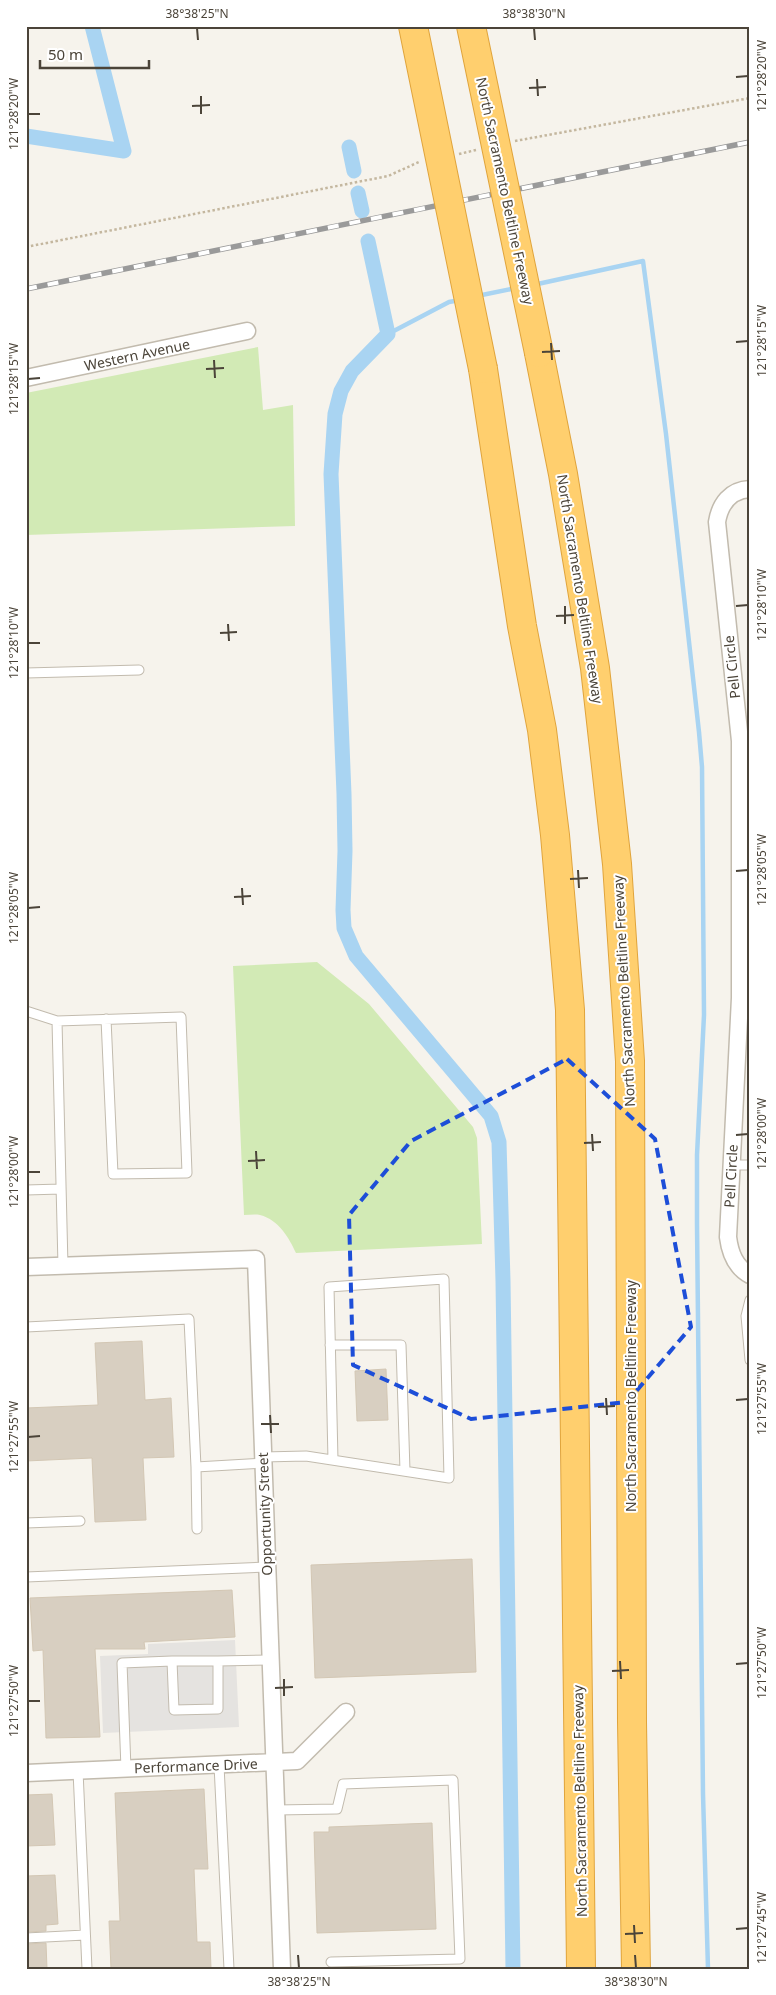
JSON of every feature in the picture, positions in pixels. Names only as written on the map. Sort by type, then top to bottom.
[{"type":"highway","name":"North Sacramento Beltline Freeway","points":[[413,26],[483,369],[522,626],[542,730],[570,1010],[581,1969]]},
{"type":"highway","name":"North Sacramento Beltline Freeway","points":[[471,26],[539,353],[562,474],[595,668],[617,864],[630,1061],[632,1722],[637,1969]]},
{"type":"street","name":"Western Avenue","points":[[26,378],[247,332]]},
{"type":"street","name":"Pell Circle","points":[[750,489],[737,492],[724,502],[717,522],[740,741],[740,998],[729,1247],[737,1265],[750,1275]]},
{"type":"street","name":"Opportunity Street","points":[[26,1268],[256,1259],[282,1969]]},
{"type":"street","name":"Performance Drive","points":[[26,1773],[297,1761],[346,1712]]},
{"type":"lane","points":[[26,673],[139,670]]},
{"type":"lane","points":[[26,1012],[58,1021],[106,1019],[181,1016],[187,1172],[113,1174],[106,1019]]},
{"type":"lane","points":[[58,1021],[63,1266]]},
{"type":"lane","points":[[732,1164],[750,1165]]},
{"type":"lane","points":[[26,1190],[61,1189]]},
{"type":"lane","points":[[196,1467],[306,1456],[449,1478],[444,1279],[329,1287],[333,1460]]},
{"type":"lane","points":[[750,1300],[746,1316],[750,1360]]},
{"type":"lane","points":[[26,1327],[189,1319],[196,1467],[196,1529]]},
{"type":"lane","points":[[330,1345],[401,1345],[404,1471]]},
{"type":"lane","points":[[26,1523],[80,1521]]},
{"type":"lane","points":[[26,1577],[267,1567]]},
{"type":"lane","points":[[126,1769],[122,1663],[270,1660]]},
{"type":"lane","points":[[172,1661],[174,1710],[218,1709],[218,1661]]},
{"type":"lane","points":[[219,1765],[229,1969]]},
{"type":"lane","points":[[78,1771],[87,1969]]},
{"type":"lane","points":[[276,1810],[337,1809],[343,1784],[454,1780],[460,1959],[331,1962]]},
{"type":"lane","points":[[26,1938],[85,1935]]},
{"type":"path","points":[[515,141],[750,98]]},
{"type":"path","points":[[457,154],[476,150]]},
{"type":"path","points":[[26,247],[388,176],[418,163],[428,161]]},
{"type":"highlighted area","points":[[567,1059],[655,1139],[691,1327],[627,1402],[471,1419],[353,1365],[349,1215],[411,1141]]},
{"type":"green space","points":[[258,347],[263,410],[293,405],[295,526],[26,535],[26,393]]},
{"type":"green space","points":[[317,962],[369,1004],[473,1127],[477,1138],[482,1244],[296,1253],[287,1236],[273,1221],[260,1215],[244,1215],[233,966]]},
{"type":"shaded area","points":[[235,1640],[239,1727],[103,1733],[100,1656],[148,1654],[148,1644]]},
{"type":"building","points":[[142,1341],[145,1400],[171,1398],[174,1457],[143,1458],[146,1520],[95,1522],[92,1458],[26,1461],[26,1408],[98,1405],[95,1343]]},
{"type":"building","points":[[386,1369],[388,1420],[357,1421],[355,1371]]},
{"type":"building","points":[[472,1559],[476,1672],[315,1678],[311,1565]]},
{"type":"building","points":[[232,1590],[235,1637],[144,1642],[145,1649],[95,1649],[100,1737],[46,1738],[43,1650],[33,1651],[30,1598]]},
{"type":"building","points":[[204,1789],[208,1869],[194,1869],[197,1942],[210,1942],[211,1969],[111,1969],[109,1921],[120,1921],[115,1793]]},
{"type":"building","points":[[52,1794],[55,1845],[26,1846],[26,1795]]},
{"type":"building","points":[[432,1823],[436,1929],[317,1933],[314,1832],[329,1832],[329,1827]]},
{"type":"building","points":[[55,1875],[58,1924],[46,1925],[46,1931],[26,1932],[26,1876]]},
{"type":"building","points":[[46,1943],[47,1969],[26,1969],[26,1944]]},
{"type":"waterway","points":[[26,136],[124,151],[92,26]]},
{"type":"waterway","points":[[349,147],[354,171]]},
{"type":"waterway","points":[[358,193],[362,211]]},
{"type":"waterway","points":[[368,241],[388,334],[352,371],[341,391],[335,414],[331,474],[344,794],[344,928],[356,956],[491,1116],[499,1142],[503,1281],[513,1969]]},
{"type":"waterway","points":[[533,285],[643,261],[666,434],[699,732],[702,767],[704,1015],[697,1155],[697,1224],[703,1794],[708,1969]]},
{"type":"waterway","points":[[477,296],[516,288]]},
{"type":"waterway","points":[[388,334],[449,302],[460,300]]},
{"type":"railway","points":[[26,289],[750,142]]}]
